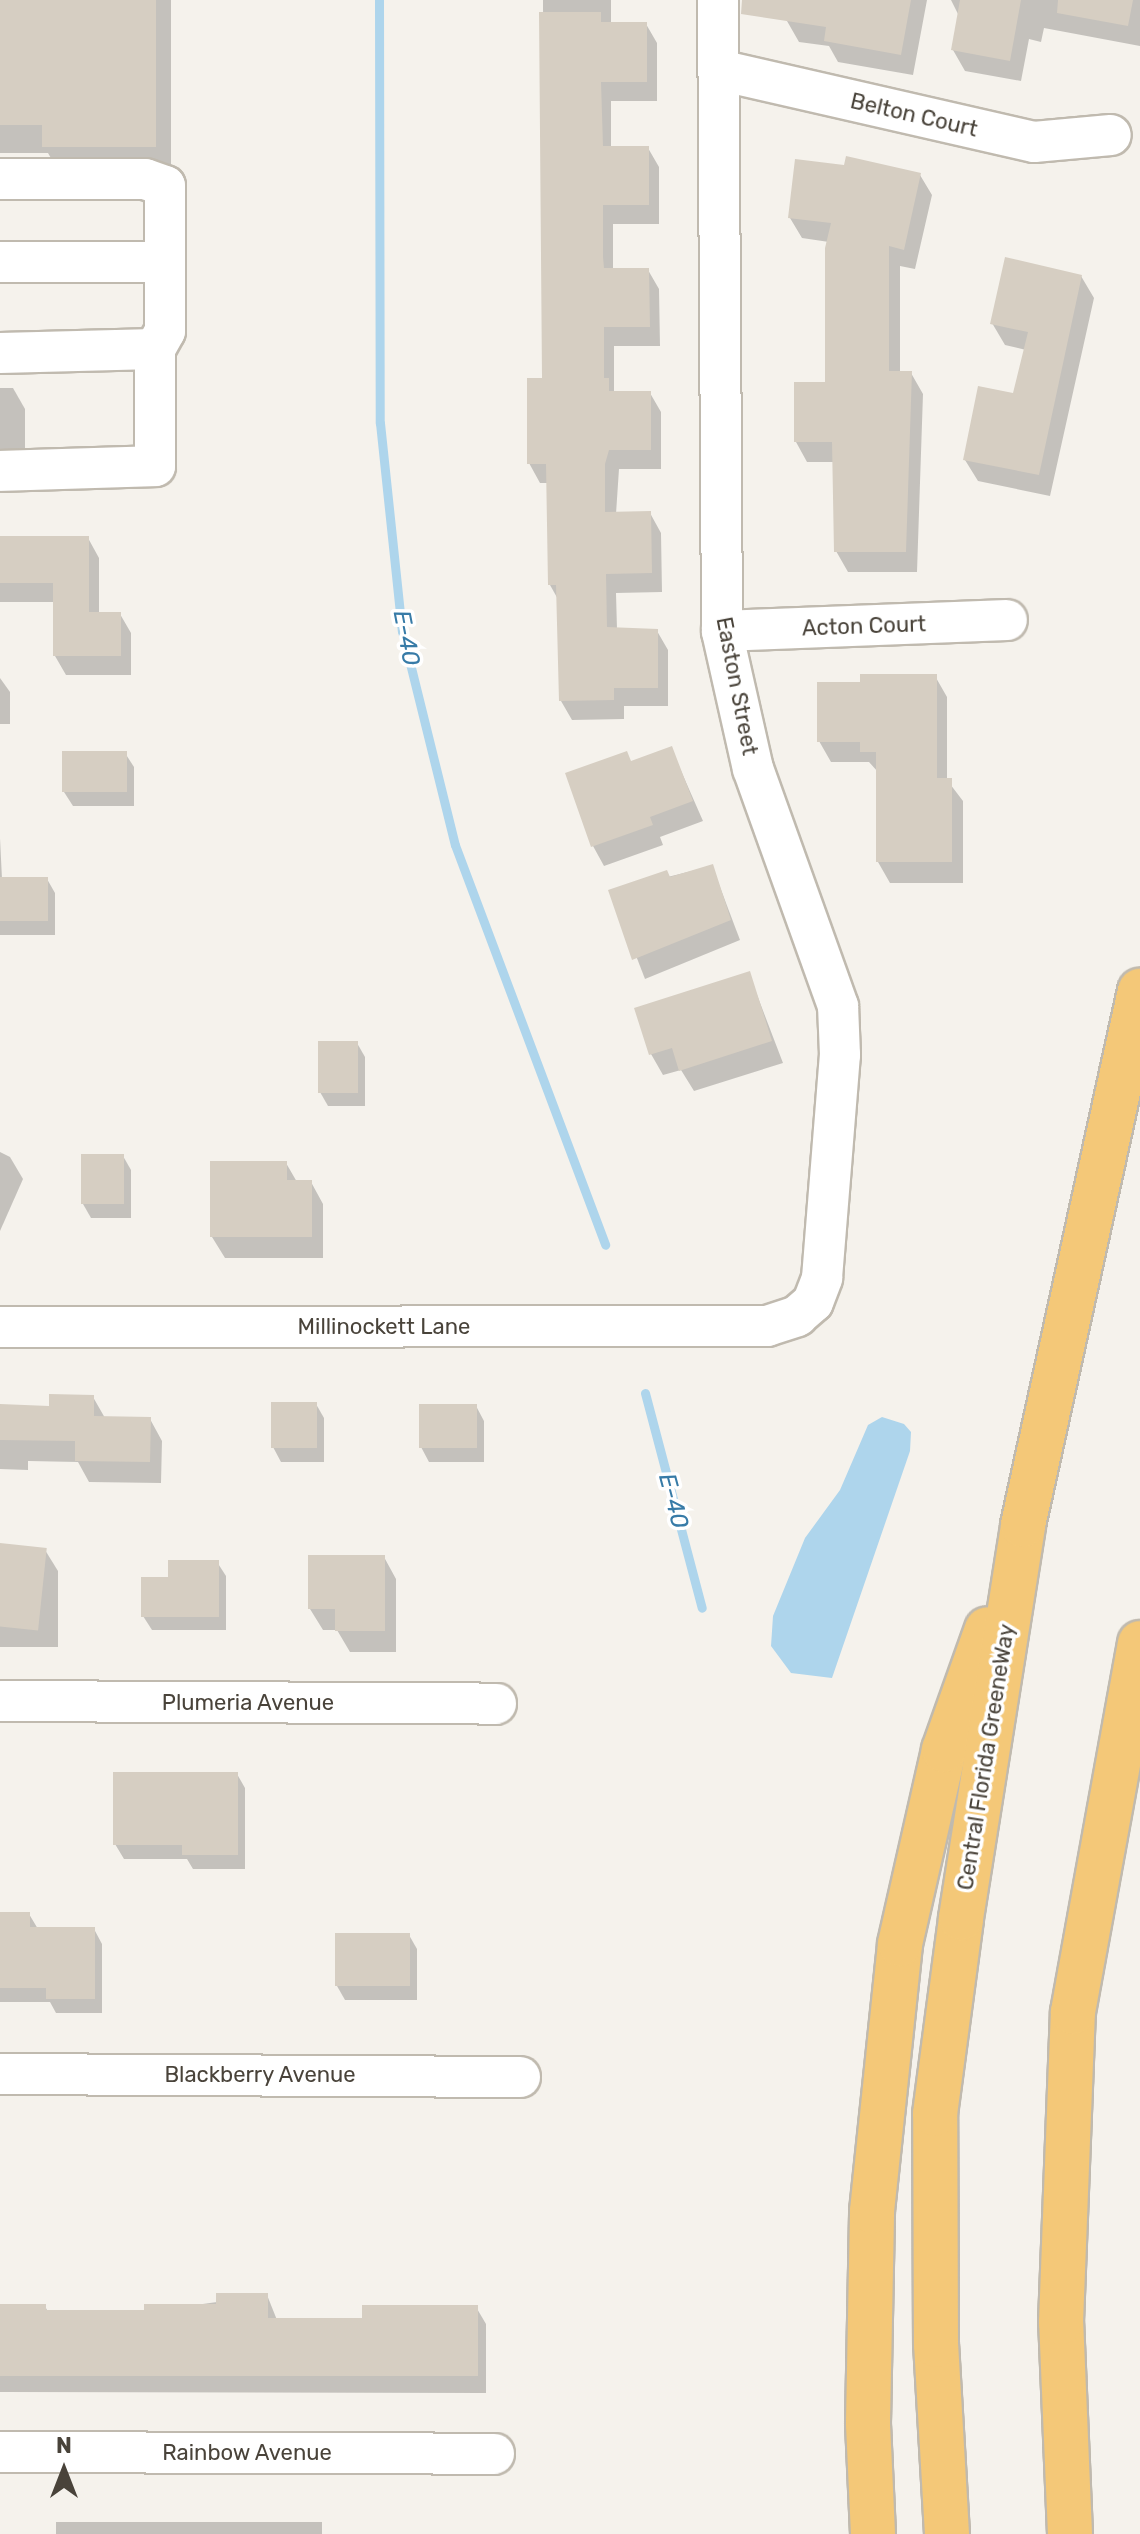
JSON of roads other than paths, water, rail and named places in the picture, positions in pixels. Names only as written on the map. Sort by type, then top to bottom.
[{"type":"highway","name":"Central Florida GreeneWay","points":[[947,2534],[936,2345],[935,2114],[961,1918],[1023,1525],[1140,991]]},
{"type":"highway","points":[[873,2534],[868,2423],[872,2211],[900,1944],[944,1750],[1023,1525]]},
{"type":"highway","points":[[1070,2534],[1061,2322],[1073,2012],[1140,1643]]},
{"type":"street","name":"Easton Street","points":[[718,0],[722,631],[753,769],[838,1006],[840,1055],[822,1278],[813,1302],[797,1316],[767,1326]]},
{"type":"street","name":"Belton Court","points":[[719,70],[1034,142],[1111,135]]},
{"type":"street","points":[[0,179],[145,179],[165,186],[165,331],[155,349],[155,466],[0,471]]},
{"type":"street","points":[[0,262],[165,262]]},
{"type":"street","points":[[0,353],[155,349]]},
{"type":"street","name":"Acton Court","points":[[722,631],[1007,620]]},
{"type":"street","name":"Millinockett Lane","points":[[0,1327],[767,1326]]},
{"type":"street","name":"Plumeria Avenue","points":[[0,1701],[496,1704]]},
{"type":"street","name":"Blackberry Avenue","points":[[0,2074],[520,2077]]},
{"type":"street","name":"Rainbow Avenue","points":[[0,2452],[494,2454]]},
{"type":"water","points":[[882,1417],[904,1424],[911,1432],[910,1451],[832,1678],[791,1673],[771,1646],[773,1616],[805,1538],[840,1490],[868,1425]]},
{"type":"waterway","name":"E-40","points":[[379,0],[380,423],[402,631],[455,845],[605,1245]]},
{"type":"waterway","name":"E-40","points":[[645,1393],[702,1608]]}]
